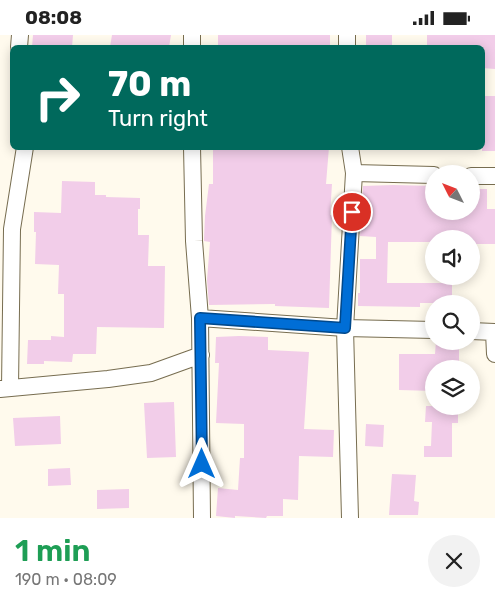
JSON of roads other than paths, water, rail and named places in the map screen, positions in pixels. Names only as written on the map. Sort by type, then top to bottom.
[{"type":"street","points":[[25,150],[12,229],[5,389],[151,373],[201,355]]},
{"type":"street","points":[[192,150],[194,241],[201,355],[202,518]]},
{"type":"street","points":[[350,150],[354,173],[345,328],[350,518]]},
{"type":"street","points":[[354,173],[425,175]]},
{"type":"street","points":[[480,176],[495,177]]},
{"type":"street","points":[[200,318],[345,328],[425,330]]},
{"type":"street","points":[[480,331],[495,332],[495,354]]}]
